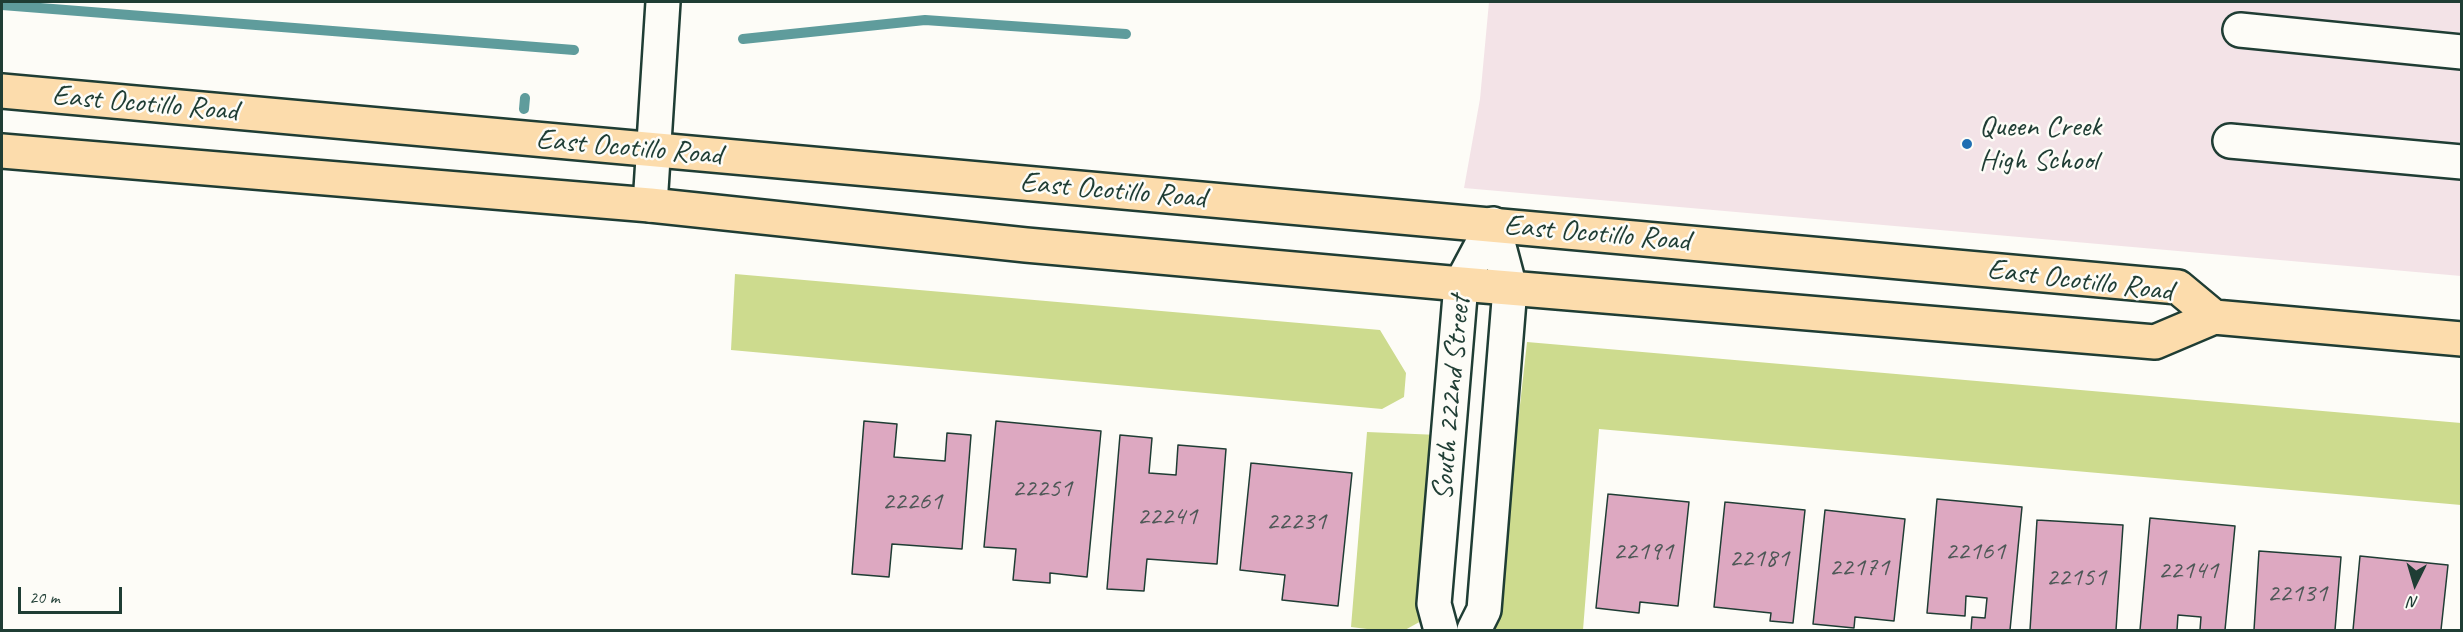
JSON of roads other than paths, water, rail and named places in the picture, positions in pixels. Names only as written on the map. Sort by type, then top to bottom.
[{"type":"main road","name":"East Ocotillo Road","points":[[2,90],[653,151],[2178,286],[2214,317]]},
{"type":"main road","name":"East Ocotillo Road","points":[[2,151],[650,205],[1026,245],[1461,284],[2155,342],[2214,317],[2462,339]]},
{"type":"street","points":[[650,205],[663,2]]},
{"type":"street","points":[[2240,30],[2462,52]]},
{"type":"street","points":[[2230,141],[2462,162]]},
{"type":"street","name":"South 222nd Street","points":[[1441,630],[1434,604],[1461,284],[1492,224]]},
{"type":"street","name":"South 222nd Street","points":[[1474,630],[1484,610],[1510,288],[1492,224]]},
{"type":"waterway","points":[[2,5],[574,50]]},
{"type":"waterway","points":[[743,39],[925,20],[1126,34]]},
{"type":"waterway","points":[[524,109],[525,98]]},
{"type":"place","name":"Queen Creek High School","points":[[1967,144]]}]
